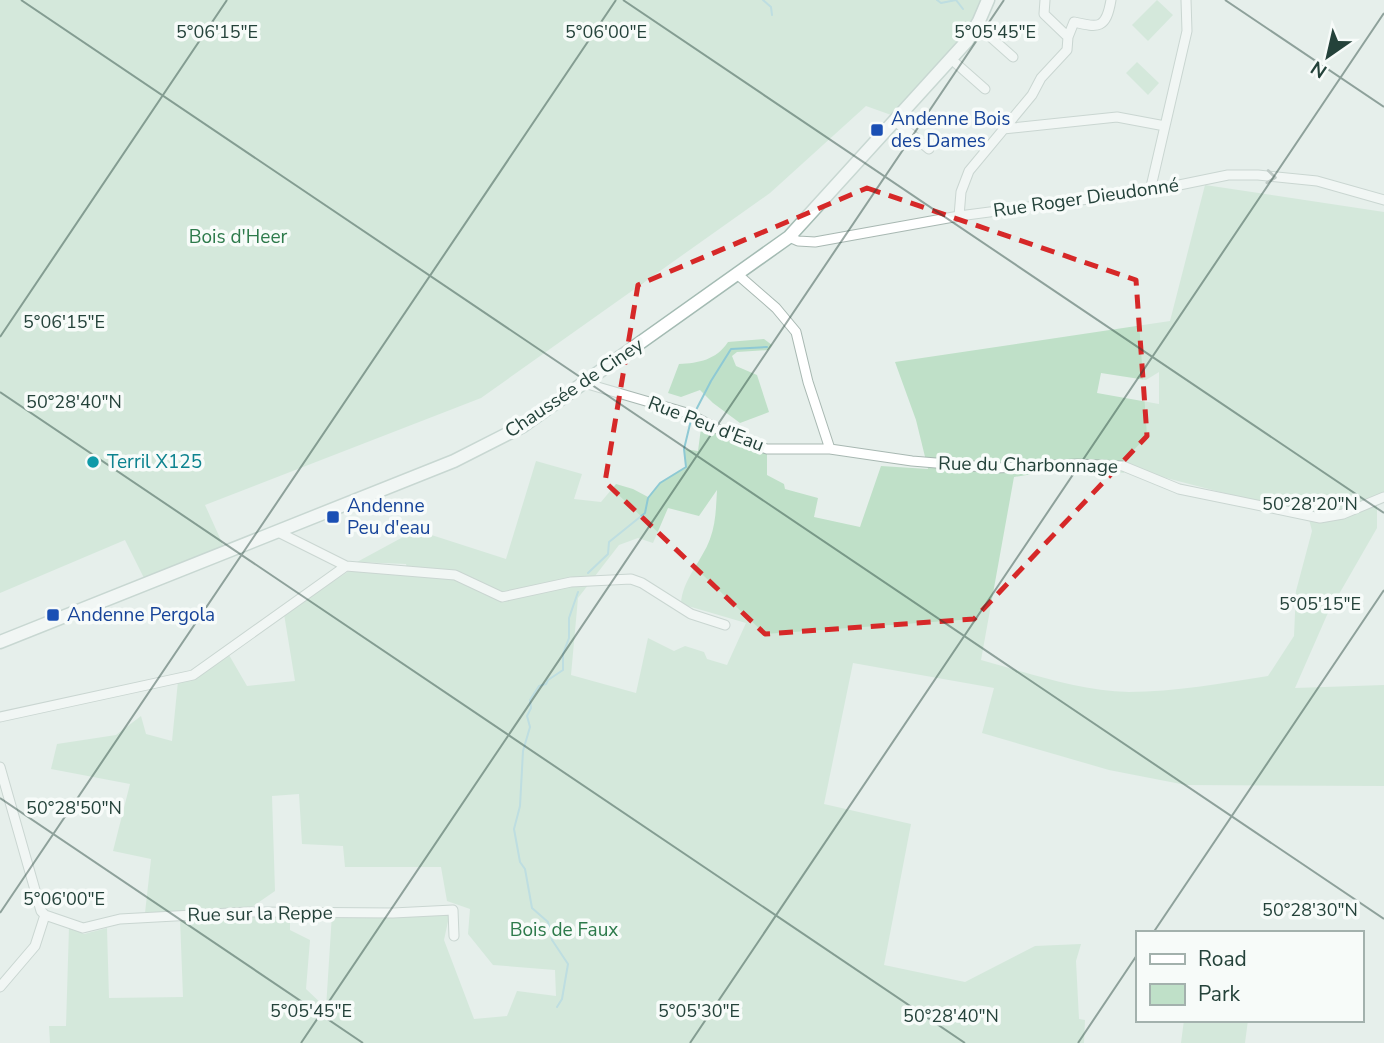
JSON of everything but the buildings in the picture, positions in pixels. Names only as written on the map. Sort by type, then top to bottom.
[{"type":"main road","name":"Chaussée de Ciney","points":[[0,642],[488,446],[523,426],[789,237],[951,59],[977,25],[988,0]]},
{"type":"street","points":[[1045,0],[1044,14],[1068,37]]},
{"type":"street","points":[[959,216],[961,192],[969,171],[1032,95],[1041,78],[1067,50],[1068,37],[1074,22],[1093,27],[1102,24],[1108,16],[1111,0]]},
{"type":"street","points":[[1150,191],[1187,31],[1186,0]]},
{"type":"street","points":[[977,25],[1013,57]]},
{"type":"street","points":[[951,59],[985,89]]},
{"type":"street","points":[[1003,129],[1117,117],[1165,126]]},
{"type":"street","points":[[895,121],[929,149]]},
{"type":"street","name":"Rue Roger Dieudonné","points":[[789,237],[798,242],[815,242],[959,216],[1150,191],[1228,175],[1305,180],[1384,200]]},
{"type":"street","points":[[737,274],[776,308],[796,332],[808,382],[830,449]]},
{"type":"street","name":"Rue Peu d'Eau","points":[[584,383],[687,413],[739,440],[767,449],[830,449],[912,461]]},
{"type":"street","name":"Rue du Charbonnage","points":[[912,461],[996,468],[1077,464],[1123,466],[1179,489],[1320,518],[1343,514],[1384,497]]},
{"type":"street","points":[[278,532],[346,566],[455,575],[502,597],[571,582],[631,579],[691,614],[725,625]]},
{"type":"street","points":[[0,717],[193,675],[346,566]]},
{"type":"street","points":[[0,767],[41,911],[45,915],[35,946],[0,987]]},
{"type":"street","name":"Rue sur la Reppe","points":[[45,915],[83,928],[120,919],[248,912],[393,913],[453,910],[454,936]]},
{"type":"highlighted area","points":[[867,188],[1136,280],[1147,436],[974,619],[765,634],[605,482],[638,285]]},
{"type":"green space","name":"Bois d'Heer","points":[[0,0],[988,0],[977,25],[894,116],[866,106],[770,193],[481,398],[205,505],[224,547],[144,578],[125,540],[0,593]]},
{"type":"green space","points":[[1157,0],[1173,15],[1148,41],[1132,25]]},
{"type":"green space","points":[[1137,62],[1159,83],[1148,95],[1126,73]]},
{"type":"green space","name":"Bois de Faux","points":[[1205,185],[1384,212],[1384,497],[1377,499],[1377,528],[1327,615],[1295,688],[1384,685],[1384,786],[1186,785],[1109,770],[982,733],[994,688],[853,663],[824,804],[911,824],[884,965],[965,982],[1035,946],[1081,944],[1076,961],[1079,1019],[1085,1020],[1084,1043],[50,1043],[49,1026],[66,1026],[69,927],[84,934],[107,928],[109,998],[183,997],[180,918],[290,914],[290,930],[310,940],[306,989],[326,1008],[332,914],[450,912],[444,940],[474,1019],[507,1016],[517,991],[556,996],[555,970],[493,965],[468,934],[470,909],[447,901],[441,867],[345,867],[343,846],[302,844],[299,794],[272,796],[275,891],[249,909],[145,913],[151,859],[113,851],[130,784],[51,769],[57,744],[116,735],[141,716],[146,734],[172,741],[178,681],[229,655],[247,686],[295,681],[284,614],[349,571],[359,569],[408,573],[406,564],[357,562],[416,530],[506,559],[536,461],[582,474],[574,499],[601,502],[616,484],[648,497],[660,483],[686,467],[684,449],[698,451],[701,428],[767,449],[767,475],[784,484],[785,489],[818,498],[814,517],[860,527],[881,466],[928,469],[916,420],[895,362],[1170,321]],"holes":[[[1159,372],[1159,404],[1097,393],[1101,373],[1146,380]],[[1124,467],[1308,515],[1312,531],[1296,591],[1294,636],[1268,676],[1181,689],[1110,691],[1073,685],[981,660],[1014,477],[1070,468],[1124,473]],[[717,490],[712,533],[685,587],[681,604],[746,623],[727,665],[707,659],[704,652],[685,646],[674,651],[648,638],[636,693],[571,675],[578,598],[619,545],[638,538],[653,543],[668,508],[699,516]]]},
{"type":"green space","points":[[764,339],[772,345],[768,350],[737,352],[732,356],[736,366],[757,375],[769,412],[740,423],[700,390],[681,397],[668,393],[679,364],[706,359],[718,353],[728,342]]},
{"type":"green space","points":[[1184,1022],[1248,1022],[1245,1043],[1181,1043]]},
{"type":"waterway","points":[[763,0],[771,7],[772,15]]},
{"type":"waterway","points":[[937,0],[941,3],[956,0],[963,9]]},
{"type":"waterway","points":[[696,410],[731,349],[767,347]]},
{"type":"waterway","points":[[588,573],[608,554],[609,542],[645,513],[648,498],[660,483],[686,467],[684,449],[691,420]]},
{"type":"waterway","points":[[557,1007],[562,999],[568,964],[552,940],[548,922],[532,908],[514,829],[520,806],[523,751],[530,727],[527,716],[531,708],[530,700],[539,686],[546,684],[563,670],[563,654],[569,638],[569,618],[578,592]]},
{"type":"place","name":"Andenne Bois des Dames","points":[[877,130]]},
{"type":"place","name":"Terril X125","points":[[93,462]]},
{"type":"place","name":"Andenne Peu d'eau","points":[[333,517]]},
{"type":"place","name":"Andenne Pergola","points":[[53,615]]}]
